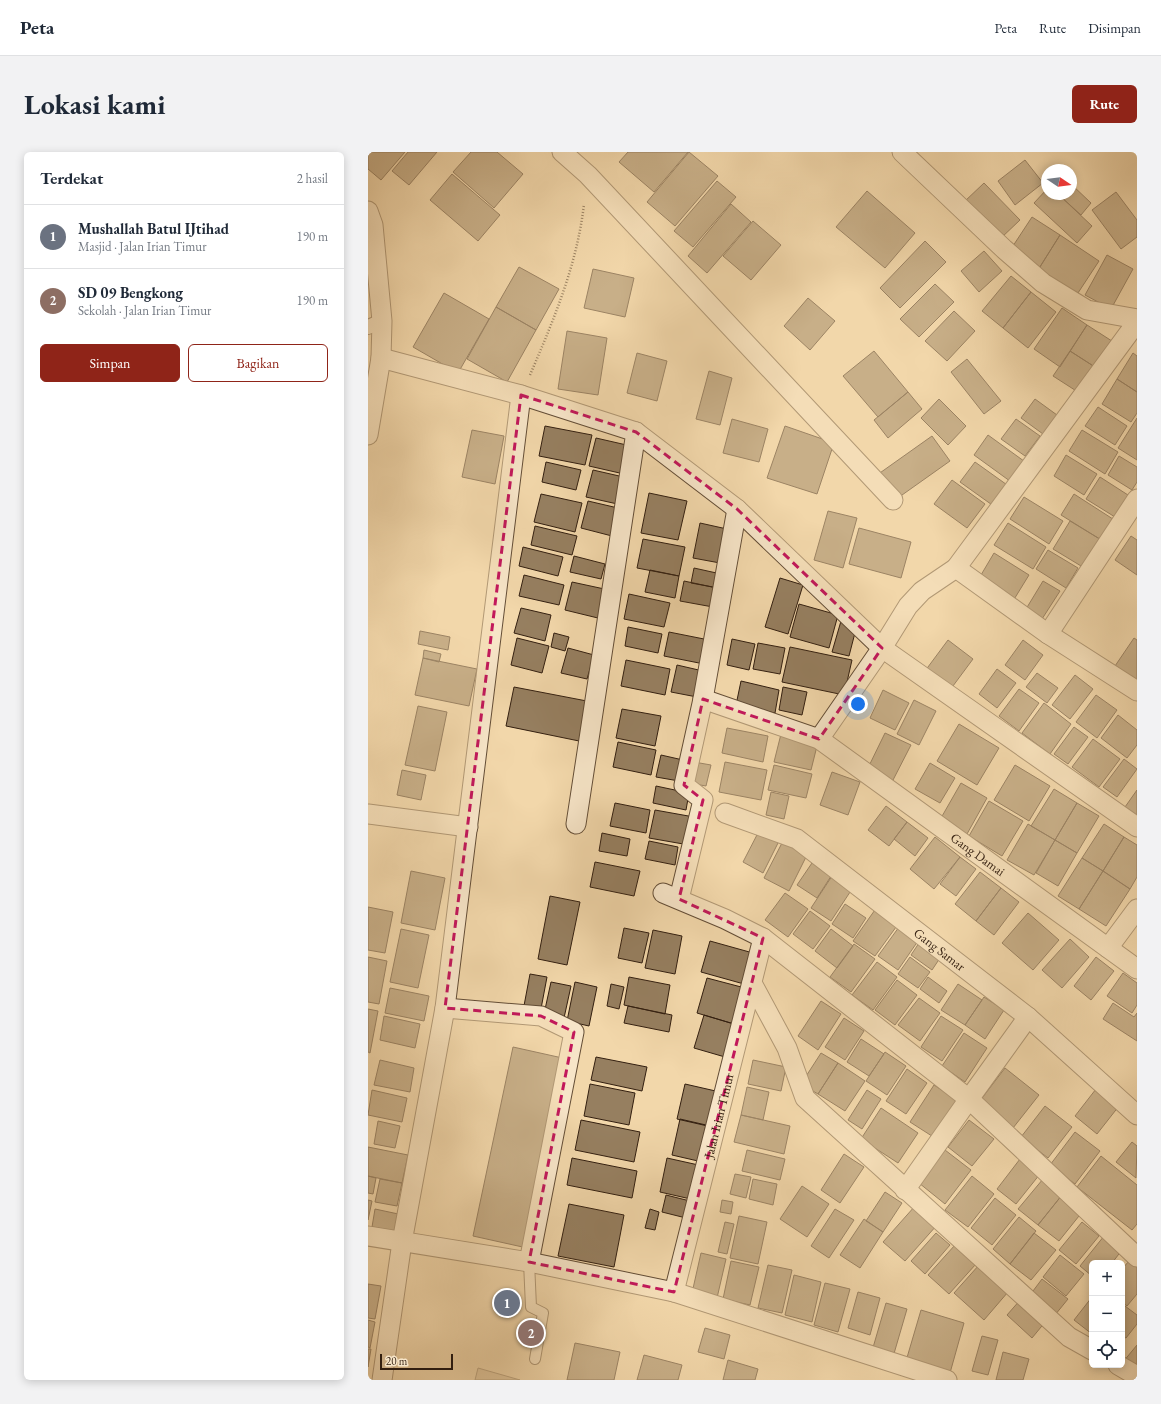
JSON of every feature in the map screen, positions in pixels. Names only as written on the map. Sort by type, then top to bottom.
[{"type":"street","points":[[562,152],[588,176],[893,500]]},
{"type":"street","points":[[819,739],[913,601],[922,591],[956,568],[1137,321],[1087,310],[1043,283],[1004,249],[902,152]]},
{"type":"street","points":[[368,211],[373,225],[375,324],[381,358],[368,435]]},
{"type":"street","points":[[381,358],[521,395],[636,432],[737,509],[882,648],[1137,827]]},
{"type":"street","points":[[382,1380],[402,1242],[445,1008],[521,395]]},
{"type":"street","points":[[576,824],[636,432]]},
{"type":"street","points":[[1048,634],[1137,499]]},
{"type":"street","points":[[737,509],[703,699],[684,785],[703,800],[671,896],[725,919],[763,938],[969,1099],[1137,1257]]},
{"type":"street","points":[[956,568],[1048,634],[1137,691]]},
{"type":"street","name":"Gang Damai","points":[[703,699],[819,739],[1137,969]]},
{"type":"street","name":"Gang Samar","points":[[725,813],[797,839],[1028,1017],[1137,1115]]},
{"type":"street","points":[[368,814],[468,827]]},
{"type":"street","points":[[1108,948],[1137,909]]},
{"type":"street","name":"Jalan Irian Timur","points":[[674,1292],[763,938]]},
{"type":"street","points":[[752,983],[787,1048],[805,1098],[1069,1337],[1089,1348]]},
{"type":"street","points":[[445,1008],[541,1016],[574,1032],[529,1262]]},
{"type":"street","points":[[905,1190],[1028,1017]]},
{"type":"street","points":[[368,1236],[529,1262],[674,1292],[947,1380]]},
{"type":"street","points":[[1123,1368],[1137,1376]]},
{"type":"lane","points":[[529,1262],[531,1307],[543,1313],[535,1359]]},
{"type":"path","points":[[521,395],[558,312],[581,236],[588,176]]},
{"type":"highlighted area","points":[[521,395],[636,432],[737,509],[882,648],[819,739],[703,699],[684,785],[703,800],[679,899],[763,938],[674,1292],[529,1262],[574,1032],[541,1016],[445,1008]]},
{"type":"shaded area","points":[[478,1368],[520,1380],[475,1380]]},
{"type":"building","points":[[368,152],[405,152],[381,180],[368,169]]},
{"type":"building","points":[[408,152],[437,152],[409,185],[392,171]]},
{"type":"building","points":[[471,152],[497,152],[523,174],[494,208],[453,172]]},
{"type":"building","points":[[628,152],[688,152],[654,192],[619,162]]},
{"type":"building","points":[[689,152],[718,176],[675,226],[647,202]]},
{"type":"building","points":[[1025,160],[1041,180],[1041,185],[1015,205],[998,181]]},
{"type":"building","points":[[452,174],[500,215],[478,241],[430,200]]},
{"type":"building","points":[[717,181],[736,197],[693,247],[674,231]]},
{"type":"building","points":[[984,183],[1020,220],[1000,239],[964,202]]},
{"type":"building","points":[[1077,190],[1091,203],[1081,215],[1065,200],[1077,200]]},
{"type":"building","points":[[867,191],[915,233],[885,268],[836,227]]},
{"type":"building","points":[[1116,192],[1137,220],[1137,237],[1121,249],[1092,210]]},
{"type":"building","points":[[1041,195],[1041,200],[1064,200],[1092,226],[1077,243],[1034,203]]},
{"type":"building","points":[[731,204],[751,222],[707,273],[688,256]]},
{"type":"building","points":[[1032,217],[1060,235],[1038,270],[1009,252]]},
{"type":"building","points":[[753,221],[781,245],[751,280],[723,256]]},
{"type":"building","points":[[1060,235],[1099,261],[1076,296],[1038,270]]},
{"type":"building","points":[[925,241],[946,262],[900,308],[880,288]]},
{"type":"building","points":[[984,251],[1002,271],[979,292],[961,271]]},
{"type":"building","points":[[1107,255],[1133,269],[1111,309],[1085,295]]},
{"type":"building","points":[[519,267],[559,289],[536,330],[496,307]]},
{"type":"building","points":[[593,269],[634,278],[625,317],[584,308]]},
{"type":"building","points":[[1011,276],[1031,292],[1003,328],[982,311]]},
{"type":"building","points":[[935,284],[954,302],[919,337],[900,319]]},
{"type":"building","points":[[1031,292],[1056,312],[1028,348],[1003,328]]},
{"type":"building","points":[[444,293],[489,319],[458,373],[413,347]]},
{"type":"building","points":[[808,298],[835,321],[810,350],[784,326]]},
{"type":"building","points":[[496,307],[536,330],[507,382],[467,359]]},
{"type":"building","points":[[1062,308],[1087,325],[1060,367],[1034,349]]},
{"type":"building","points":[[954,311],[975,331],[947,361],[925,341]]},
{"type":"building","points":[[1087,325],[1115,343],[1098,369],[1070,351]]},
{"type":"building","points":[[567,331],[607,338],[598,395],[558,389]]},
{"type":"building","points":[[874,351],[908,392],[878,417],[843,376]]},
{"type":"building","points":[[1070,351],[1098,369],[1081,394],[1053,376]]},
{"type":"building","points":[[637,353],[667,361],[657,401],[627,393]]},
{"type":"building","points":[[1133,353],[1137,356],[1137,392],[1117,379]]},
{"type":"building","points":[[967,359],[1001,401],[984,414],[951,372]]},
{"type":"building","points":[[709,371],[732,378],[720,425],[696,419]]},
{"type":"building","points":[[1117,379],[1137,392],[1137,413],[1131,422],[1102,404]]},
{"type":"building","points":[[908,392],[922,409],[888,438],[874,420]]},
{"type":"building","points":[[939,399],[966,426],[948,445],[921,418]]},
{"type":"building","points":[[1035,399],[1057,415],[1043,434],[1021,418]]},
{"type":"building","points":[[1098,407],[1127,426],[1115,445],[1085,426]]},
{"type":"building","points":[[1137,418],[1137,460],[1118,448]]},
{"type":"building","points":[[732,419],[768,429],[759,462],[723,453]]},
{"type":"building","points":[[1016,419],[1040,436],[1025,456],[1001,439]]},
{"type":"building","points":[[545,426],[592,435],[585,465],[539,456]]},
{"type":"building","points":[[785,426],[834,443],[817,494],[767,478]]},
{"type":"building","points":[[472,430],[504,436],[495,484],[462,477]]},
{"type":"building","points":[[1082,430],[1118,452],[1105,474],[1069,451]]},
{"type":"building","points":[[988,435],[1028,464],[1014,484],[974,455]]},
{"type":"building","points":[[932,436],[950,461],[895,500],[877,475]]},
{"type":"building","points":[[596,438],[631,446],[624,474],[589,466]]},
{"type":"building","points":[[1066,455],[1097,474],[1084,495],[1054,476]]},
{"type":"building","points":[[1119,456],[1137,467],[1137,482],[1132,490],[1108,475]]},
{"type":"building","points":[[546,462],[581,470],[576,490],[542,482]]},
{"type":"building","points":[[975,462],[1010,487],[995,507],[960,482]]},
{"type":"building","points":[[593,470],[628,478],[622,505],[586,497]]},
{"type":"building","points":[[1100,477],[1128,495],[1115,517],[1086,499]]},
{"type":"building","points":[[952,480],[985,504],[967,528],[934,504]]},
{"type":"building","points":[[649,493],[687,501],[678,540],[641,533]]},
{"type":"building","points":[[541,494],[582,503],[575,532],[534,522]]},
{"type":"building","points":[[1074,494],[1116,521],[1103,541],[1061,515]]},
{"type":"building","points":[[1024,497],[1063,521],[1049,544],[1010,519]]},
{"type":"building","points":[[588,501],[618,508],[612,536],[581,528]]},
{"type":"building","points":[[828,511],[857,518],[843,568],[814,560]]},
{"type":"building","points":[[1070,521],[1103,541],[1086,569],[1053,549]]},
{"type":"building","points":[[700,523],[727,529],[720,563],[693,558]]},
{"type":"building","points":[[1008,523],[1046,547],[1033,569],[994,545]]},
{"type":"building","points":[[535,526],[577,536],[572,555],[531,545]]},
{"type":"building","points":[[859,528],[911,542],[901,578],[849,564]]},
{"type":"building","points":[[1131,536],[1137,540],[1137,575],[1115,560]]},
{"type":"building","points":[[643,539],[685,547],[679,576],[637,568]]},
{"type":"building","points":[[523,547],[563,557],[558,576],[519,566]]},
{"type":"building","points":[[1048,550],[1078,568],[1066,588],[1036,569]]},
{"type":"building","points":[[994,553],[1029,575],[1013,601],[978,580]]},
{"type":"building","points":[[574,556],[605,564],[601,579],[570,572]]},
{"type":"building","points":[[694,568],[721,574],[718,588],[691,583]]},
{"type":"building","points":[[650,570],[679,576],[675,598],[645,592]]},
{"type":"building","points":[[524,575],[564,585],[559,605],[519,596]]},
{"type":"building","points":[[780,578],[803,585],[788,634],[765,627]]},
{"type":"building","points":[[684,581],[717,588],[713,607],[680,601]]},
{"type":"building","points":[[1043,581],[1060,591],[1042,619],[1026,609]]},
{"type":"building","points":[[572,582],[609,590],[602,619],[565,610]]},
{"type":"building","points":[[629,594],[670,603],[664,627],[624,619]]},
{"type":"building","points":[[799,604],[838,615],[829,648],[790,637]]},
{"type":"building","points":[[521,608],[551,615],[545,641],[514,633]]},
{"type":"building","points":[[841,621],[857,625],[849,656],[832,652]]},
{"type":"building","points":[[628,627],[662,634],[658,653],[625,646]]},
{"type":"building","points":[[420,631],[450,637],[448,650],[418,644]]},
{"type":"building","points":[[669,632],[709,640],[704,664],[664,656]]},
{"type":"building","points":[[554,633],[569,637],[565,651],[551,647]]},
{"type":"building","points":[[517,638],[549,646],[542,673],[511,665]]},
{"type":"building","points":[[1134,638],[1137,640],[1137,682],[1115,666]]},
{"type":"building","points":[[732,639],[755,644],[749,670],[727,665]]},
{"type":"building","points":[[948,640],[973,659],[950,690],[925,671]]},
{"type":"building","points":[[1023,640],[1043,655],[1025,680],[1005,665]]},
{"type":"building","points":[[758,643],[785,648],[780,674],[753,669]]},
{"type":"building","points":[[790,647],[852,660],[844,695],[782,682]]},
{"type":"building","points":[[568,648],[594,655],[587,679],[561,673]]},
{"type":"building","points":[[424,650],[441,654],[439,662],[423,658]]},
{"type":"building","points":[[423,658],[477,669],[469,706],[415,695]]},
{"type":"building","points":[[626,660],[670,669],[665,695],[621,686]]},
{"type":"building","points":[[677,665],[703,671],[697,697],[671,692]]},
{"type":"building","points":[[997,669],[1016,683],[997,708],[979,694]]},
{"type":"building","points":[[1037,673],[1058,688],[1047,703],[1026,687]]},
{"type":"building","points":[[1075,675],[1093,689],[1070,719],[1052,705]]},
{"type":"building","points":[[741,681],[779,690],[775,713],[736,705]]},
{"type":"building","points":[[514,687],[592,702],[584,742],[506,726]]},
{"type":"building","points":[[783,687],[807,692],[802,715],[779,710]]},
{"type":"building","points":[[1019,689],[1039,703],[1019,731],[999,716]]},
{"type":"building","points":[[883,690],[909,703],[895,730],[870,718]]},
{"type":"building","points":[[1096,695],[1117,710],[1097,738],[1076,722]]},
{"type":"building","points":[[914,700],[936,711],[919,745],[897,734]]},
{"type":"building","points":[[1044,703],[1071,724],[1050,754],[1022,733]]},
{"type":"building","points":[[418,706],[447,712],[435,771],[405,765]]},
{"type":"building","points":[[622,709],[661,716],[655,746],[616,738]]},
{"type":"building","points":[[1118,715],[1137,730],[1137,745],[1127,758],[1101,738]]},
{"type":"building","points":[[959,724],[999,748],[977,785],[937,761]]},
{"type":"building","points":[[1074,727],[1088,737],[1068,764],[1054,754]]},
{"type":"building","points":[[727,728],[768,736],[763,762],[722,753]]},
{"type":"building","points":[[885,733],[911,745],[892,782],[867,770]]},
{"type":"building","points":[[781,734],[818,742],[811,770],[774,762]]},
{"type":"building","points":[[1093,739],[1120,759],[1099,787],[1072,767]]},
{"type":"building","points":[[618,742],[656,750],[651,775],[613,767]]},
{"type":"building","points":[[661,755],[683,760],[679,781],[656,777]]},
{"type":"building","points":[[1124,759],[1137,769],[1117,797],[1103,787]]},
{"type":"building","points":[[694,762],[711,765],[706,786],[689,783]]},
{"type":"building","points":[[725,762],[767,770],[761,800],[719,792]]},
{"type":"building","points":[[930,763],[955,778],[940,803],[915,789]]},
{"type":"building","points":[[774,765],[812,774],[806,798],[768,790]]},
{"type":"building","points":[[1015,765],[1050,786],[1029,821],[994,800]]},
{"type":"building","points":[[402,770],[426,775],[421,800],[397,795]]},
{"type":"building","points":[[832,772],[860,782],[848,815],[820,805]]},
{"type":"building","points":[[961,783],[987,798],[967,834],[941,818]]},
{"type":"building","points":[[656,786],[689,793],[686,810],[653,803]]},
{"type":"building","points":[[1054,789],[1077,803],[1055,840],[1031,826]]},
{"type":"building","points":[[1137,790],[1137,816],[1125,807]]},
{"type":"building","points":[[771,792],[789,796],[784,819],[766,815]]},
{"type":"building","points":[[989,801],[1023,821],[1002,856],[969,836]]},
{"type":"building","points":[[615,803],[650,810],[646,833],[610,826]]},
{"type":"building","points":[[1077,803],[1099,816],[1077,853],[1055,840]]},
{"type":"building","points":[[886,806],[907,822],[889,846],[868,830]]},
{"type":"building","points":[[655,810],[694,817],[689,845],[649,838]]},
{"type":"building","points":[[907,822],[928,838],[915,856],[894,839]]},
{"type":"building","points":[[1028,824],[1055,840],[1034,875],[1007,860]]},
{"type":"building","points":[[1104,824],[1124,837],[1103,871],[1082,858]]},
{"type":"building","points":[[759,831],[779,841],[763,873],[743,862]]},
{"type":"building","points":[[602,833],[630,839],[627,856],[599,851]]},
{"type":"building","points":[[935,837],[960,857],[934,889],[910,869]]},
{"type":"building","points":[[1124,837],[1137,845],[1137,877],[1130,889],[1103,871]]},
{"type":"building","points":[[1055,840],[1077,853],[1058,886],[1036,873]]},
{"type":"building","points":[[649,841],[678,847],[675,865],[645,859]]},
{"type":"building","points":[[783,841],[808,853],[789,891],[764,878]]},
{"type":"building","points":[[960,857],[976,869],[956,896],[940,884]]},
{"type":"building","points":[[1082,858],[1103,871],[1079,909],[1058,896]]},
{"type":"building","points":[[814,860],[833,873],[817,898],[797,885]]},
{"type":"building","points":[[595,862],[640,871],[634,896],[590,887]]},
{"type":"building","points":[[411,871],[445,878],[435,930],[401,923]]},
{"type":"building","points":[[1103,871],[1130,889],[1106,926],[1079,909]]},
{"type":"building","points":[[980,872],[1001,888],[976,921],[955,904]]},
{"type":"building","points":[[834,873],[854,886],[831,921],[811,908]]},
{"type":"building","points":[[1001,888],[1019,902],[994,935],[976,921]]},
{"type":"building","points":[[785,893],[808,909],[788,937],[765,920]]},
{"type":"building","points":[[550,896],[580,902],[567,965],[538,959]]},
{"type":"building","points":[[845,904],[866,918],[853,938],[832,924]]},
{"type":"building","points":[[368,907],[393,912],[385,953],[368,950]]},
{"type":"building","points":[[877,907],[899,923],[875,956],[853,941]]},
{"type":"building","points":[[810,911],[830,926],[813,949],[793,934]]},
{"type":"building","points":[[1028,913],[1059,940],[1033,970],[1002,943]]},
{"type":"building","points":[[899,927],[918,941],[898,970],[878,956]]},
{"type":"building","points":[[624,928],[649,933],[642,963],[618,958]]},
{"type":"building","points":[[401,929],[429,935],[418,988],[390,982]]},
{"type":"building","points":[[831,929],[853,946],[837,968],[815,951]]},
{"type":"building","points":[[653,930],[682,936],[675,974],[645,968]]},
{"type":"building","points":[[1070,939],[1089,957],[1062,988],[1042,970]]},
{"type":"building","points":[[710,941],[753,953],[744,984],[701,972]]},
{"type":"building","points":[[919,943],[940,958],[932,970],[911,955]]},
{"type":"building","points":[[854,944],[875,959],[851,992],[830,977]]},
{"type":"building","points":[[368,957],[387,961],[379,1004],[368,1002]]},
{"type":"building","points":[[910,957],[930,972],[918,988],[898,974]]},
{"type":"building","points":[[1096,957],[1114,971],[1091,1000],[1074,986]]},
{"type":"building","points":[[877,962],[897,977],[873,1010],[852,995]]},
{"type":"building","points":[[1123,973],[1137,983],[1137,1005],[1132,1013],[1107,996]]},
{"type":"building","points":[[530,974],[547,977],[540,1014],[523,1011]]},
{"type":"building","points":[[629,977],[670,985],[665,1014],[624,1005]]},
{"type":"building","points":[[928,977],[947,991],[939,1003],[920,989]]},
{"type":"building","points":[[707,978],[745,988],[734,1024],[697,1013]]},
{"type":"building","points":[[897,980],[917,995],[895,1025],[875,1010]]},
{"type":"building","points":[[551,982],[571,986],[564,1018],[544,1014]]},
{"type":"building","points":[[575,982],[597,987],[589,1026],[567,1021]]},
{"type":"building","points":[[611,984],[624,987],[619,1009],[607,1006]]},
{"type":"building","points":[[958,984],[982,1000],[965,1025],[941,1010]]},
{"type":"building","points":[[390,988],[429,996],[424,1021],[385,1013]]},
{"type":"building","points":[[984,997],[1004,1010],[985,1039],[965,1025]]},
{"type":"building","points":[[919,998],[940,1013],[920,1041],[898,1025]]},
{"type":"building","points":[[821,1001],[841,1014],[818,1050],[798,1036]]},
{"type":"building","points":[[1113,1003],[1134,1017],[1137,1013],[1137,1041],[1103,1019]]},
{"type":"building","points":[[628,1006],[672,1015],[669,1032],[624,1023]]},
{"type":"building","points":[[368,1009],[378,1011],[370,1053],[368,1052]]},
{"type":"building","points":[[704,1015],[734,1024],[725,1057],[694,1048]]},
{"type":"building","points":[[384,1016],[420,1024],[415,1048],[380,1040]]},
{"type":"building","points":[[941,1016],[963,1030],[942,1061],[921,1047]]},
{"type":"building","points":[[844,1018],[864,1031],[845,1060],[825,1047]]},
{"type":"building","points":[[964,1033],[987,1048],[965,1082],[942,1066]]},
{"type":"building","points":[[861,1039],[884,1054],[869,1076],[847,1062]]},
{"type":"building","points":[[513,1047],[567,1059],[527,1248],[473,1236]]},
{"type":"building","points":[[885,1052],[906,1066],[887,1095],[866,1081]]},
{"type":"building","points":[[821,1053],[838,1063],[818,1094],[801,1084]]},
{"type":"building","points":[[596,1057],[647,1067],[642,1091],[591,1080]]},
{"type":"building","points":[[380,1060],[414,1068],[410,1092],[374,1085]]},
{"type":"building","points":[[753,1060],[786,1067],[781,1091],[748,1084]]},
{"type":"building","points":[[838,1063],[865,1081],[845,1111],[818,1094]]},
{"type":"building","points":[[1005,1068],[1039,1095],[1013,1128],[979,1102]]},
{"type":"building","points":[[907,1069],[927,1083],[906,1114],[886,1101]]},
{"type":"building","points":[[590,1084],[635,1093],[629,1125],[584,1116]]},
{"type":"building","points":[[685,1084],[720,1092],[712,1127],[677,1119]]},
{"type":"building","points":[[934,1085],[959,1101],[935,1138],[910,1122]]},
{"type":"building","points":[[747,1087],[769,1092],[763,1120],[741,1115]]},
{"type":"building","points":[[1096,1089],[1119,1106],[1097,1134],[1075,1116]]},
{"type":"building","points":[[372,1090],[407,1098],[402,1122],[368,1115]]},
{"type":"building","points":[[867,1090],[881,1099],[862,1129],[848,1120]]},
{"type":"building","points":[[1045,1106],[1072,1127],[1048,1158],[1021,1137]]},
{"type":"building","points":[[881,1108],[918,1133],[898,1163],[861,1139]]},
{"type":"building","points":[[741,1115],[790,1126],[784,1154],[734,1142]]},
{"type":"building","points":[[680,1119],[706,1125],[698,1161],[672,1155]]},
{"type":"building","points":[[581,1120],[640,1132],[634,1162],[575,1150]]},
{"type":"building","points":[[969,1120],[994,1139],[972,1166],[948,1147]]},
{"type":"building","points":[[378,1121],[400,1126],[395,1148],[374,1144]]},
{"type":"building","points":[[1075,1132],[1100,1151],[1075,1184],[1050,1165]]},
{"type":"building","points":[[1132,1142],[1137,1146],[1136,1178],[1116,1162]]},
{"type":"building","points":[[368,1147],[408,1155],[402,1183],[368,1176]]},
{"type":"building","points":[[747,1150],[785,1159],[780,1180],[742,1171]]},
{"type":"building","points":[[945,1150],[971,1170],[945,1204],[919,1183]]},
{"type":"building","points":[[844,1154],[864,1167],[840,1203],[821,1190]]},
{"type":"building","points":[[1101,1156],[1137,1185],[1137,1224],[1132,1230],[1077,1187]]},
{"type":"building","points":[[572,1158],[637,1171],[632,1198],[567,1185]]},
{"type":"building","points":[[667,1158],[703,1166],[695,1200],[660,1192]]},
{"type":"building","points":[[1020,1159],[1040,1174],[1016,1204],[997,1189]]},
{"type":"building","points":[[735,1174],[751,1177],[746,1198],[730,1194]]},
{"type":"building","points":[[368,1176],[376,1178],[373,1194],[368,1193]]},
{"type":"building","points":[[972,1176],[994,1194],[968,1227],[945,1210]]},
{"type":"building","points":[[380,1179],[402,1183],[397,1206],[375,1202]]},
{"type":"building","points":[[753,1179],[777,1184],[773,1205],[749,1199]]},
{"type":"building","points":[[1043,1179],[1062,1195],[1038,1225],[1018,1209]]},
{"type":"building","points":[[802,1186],[829,1204],[807,1237],[780,1219]]},
{"type":"building","points":[[885,1192],[902,1203],[883,1232],[866,1221]]},
{"type":"building","points":[[666,1195],[690,1201],[686,1218],[662,1212]]},
{"type":"building","points":[[1062,1195],[1083,1211],[1059,1241],[1038,1225]]},
{"type":"building","points":[[995,1198],[1016,1215],[992,1245],[971,1228]]},
{"type":"building","points":[[368,1200],[372,1201],[368,1220]]},
{"type":"building","points":[[722,1200],[733,1202],[731,1214],[720,1212]]},
{"type":"building","points":[[569,1204],[624,1215],[614,1267],[558,1256]]},
{"type":"building","points":[[915,1206],[937,1225],[905,1261],[883,1242]]},
{"type":"building","points":[[375,1209],[403,1215],[399,1232],[372,1227]]},
{"type":"building","points":[[650,1209],[659,1212],[655,1230],[645,1228]]},
{"type":"building","points":[[835,1209],[854,1220],[829,1258],[811,1246]]},
{"type":"building","points":[[739,1216],[767,1222],[758,1264],[730,1258]]},
{"type":"building","points":[[1019,1217],[1036,1231],[1010,1264],[993,1249]]},
{"type":"building","points":[[864,1219],[883,1232],[860,1268],[840,1255]]},
{"type":"building","points":[[725,1222],[734,1224],[727,1254],[718,1252]]},
{"type":"building","points":[[1082,1222],[1099,1236],[1076,1264],[1059,1250]]},
{"type":"building","points":[[936,1233],[950,1245],[925,1274],[911,1261]]},
{"type":"building","points":[[1034,1233],[1056,1250],[1031,1280],[1010,1264]]},
{"type":"building","points":[[1104,1236],[1122,1250],[1114,1260],[1089,1260],[1089,1274],[1080,1266]]},
{"type":"building","points":[[955,1245],[976,1264],[949,1294],[928,1275]]},
{"type":"building","points":[[701,1253],[726,1259],[717,1298],[692,1293]]},
{"type":"building","points":[[1060,1255],[1084,1274],[1066,1296],[1043,1277]]},
{"type":"building","points":[[731,1261],[759,1267],[750,1305],[723,1299]]},
{"type":"building","points":[[1129,1261],[1137,1267],[1137,1294],[1127,1306],[1125,1304],[1125,1266]]},
{"type":"building","points":[[768,1265],[792,1270],[782,1313],[758,1308]]},
{"type":"building","points":[[979,1265],[1008,1292],[984,1320],[954,1293]]},
{"type":"building","points":[[794,1275],[821,1282],[812,1322],[785,1315]]},
{"type":"building","points":[[1042,1279],[1068,1299],[1055,1315],[1030,1295]]},
{"type":"building","points":[[825,1283],[850,1289],[838,1332],[814,1325]]},
{"type":"building","points":[[368,1284],[381,1286],[375,1319],[368,1318]]},
{"type":"building","points":[[858,1292],[880,1298],[870,1335],[848,1328]]},
{"type":"building","points":[[1021,1299],[1046,1321],[1032,1338],[1007,1315]]},
{"type":"building","points":[[1089,1301],[1089,1332],[1074,1320]]},
{"type":"building","points":[[886,1303],[907,1309],[893,1357],[872,1351]]},
{"type":"building","points":[[1125,1306],[1137,1315],[1137,1324],[1126,1338]]},
{"type":"building","points":[[921,1310],[964,1323],[950,1373],[906,1361]]},
{"type":"building","points":[[368,1320],[375,1322],[370,1348],[368,1347]]},
{"type":"building","points":[[705,1328],[730,1335],[724,1359],[698,1352]]},
{"type":"building","points":[[982,1336],[998,1340],[988,1375],[972,1371]]},
{"type":"building","points":[[575,1343],[620,1352],[614,1380],[567,1380]]},
{"type":"building","points":[[1137,1345],[1137,1373],[1125,1364],[1125,1360]]},
{"type":"building","points":[[368,1349],[371,1349],[368,1367]]},
{"type":"building","points":[[1003,1352],[1029,1359],[1023,1380],[996,1380]]},
{"type":"building","points":[[644,1355],[682,1365],[678,1380],[637,1380]]},
{"type":"building","points":[[728,1360],[758,1369],[755,1380],[723,1380]]},
{"type":"place","name":"Mushallah Batul IJtihad","points":[[507,1303]]},
{"type":"place","name":"SD 09 Bengkong","points":[[531,1333]]}]
